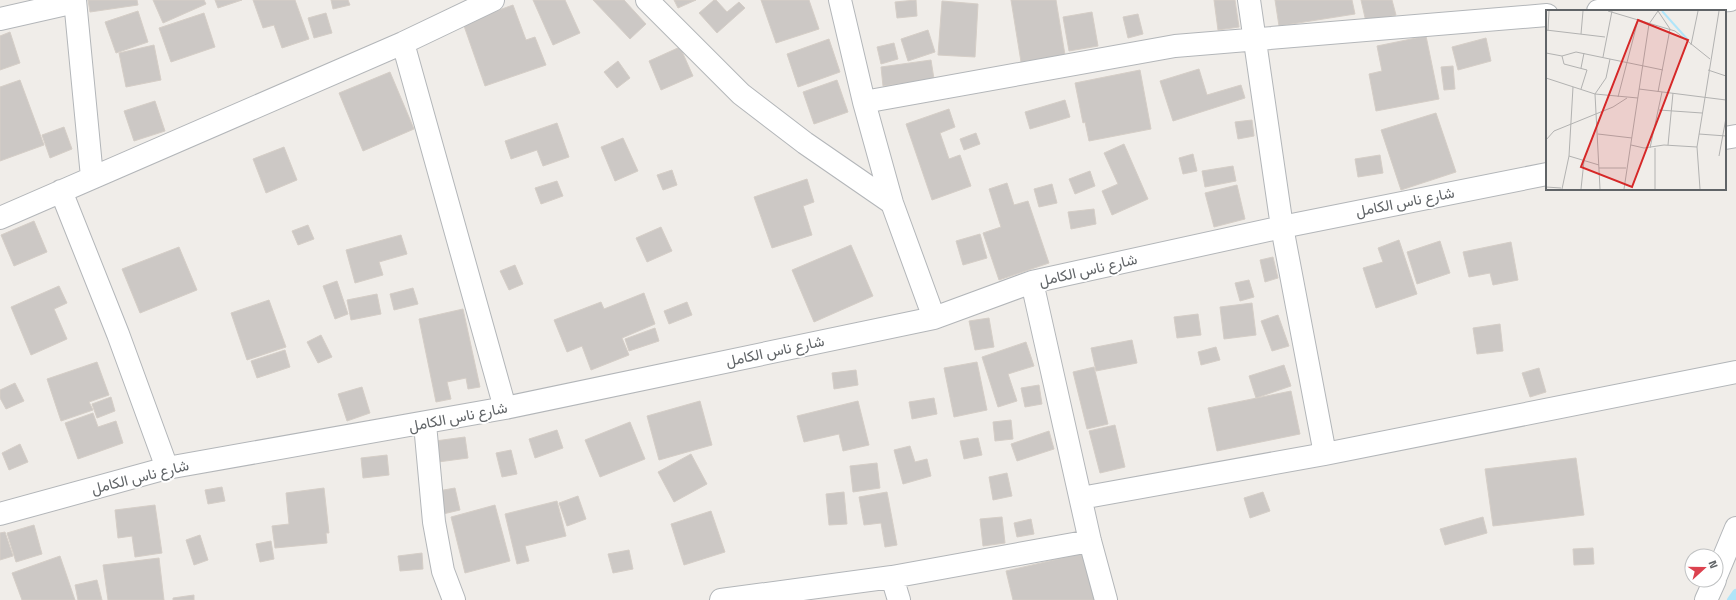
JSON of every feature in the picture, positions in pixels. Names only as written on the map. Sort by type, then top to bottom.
[{"type":"street","points":[[0,218],[403,43],[493,0]]},
{"type":"street","points":[[647,0],[742,94],[804,143],[892,203]]},
{"type":"street","points":[[840,0],[864,102],[892,203],[934,318]]},
{"type":"street","points":[[1249,0],[1256,39],[1282,227],[1325,454]]},
{"type":"street","points":[[1610,10],[1730,0]]},
{"type":"street","points":[[0,19],[75,1],[92,177]]},
{"type":"street","points":[[864,102],[1175,46],[1546,15]]},
{"type":"street","points":[[403,43],[505,408]]},
{"type":"street","points":[[1726,138],[1736,136]]},
{"type":"street","name":"شارع ناس الكامل","points":[[0,514],[167,468],[425,424],[934,318],[1032,282],[1282,227],[1546,174]]},
{"type":"street","points":[[61,191],[118,334],[167,468]]},
{"type":"street","points":[[1032,282],[1090,541],[1106,600]]},
{"type":"street","points":[[1081,498],[1325,454],[1736,372]]},
{"type":"street","points":[[425,424],[434,522],[443,571],[454,600]]},
{"type":"street","points":[[1724,557],[1736,528]]},
{"type":"street","points":[[721,600],[892,577],[1090,541]]},
{"type":"street","points":[[892,577],[899,600]]},
{"type":"street","points":[[1706,600],[1711,588]]},
{"type":"building","points":[[88,0],[137,0],[138,5],[90,12]]},
{"type":"building","points":[[153,0],[204,0],[206,4],[163,23]]},
{"type":"building","points":[[215,0],[242,0],[218,8]]},
{"type":"building","points":[[253,0],[295,0],[309,39],[282,48],[274,25],[263,28]]},
{"type":"building","points":[[331,0],[348,0],[350,5],[333,9]]},
{"type":"building","points":[[533,0],[565,0],[580,33],[553,45]]},
{"type":"building","points":[[593,0],[624,0],[646,24],[630,39]]},
{"type":"building","points":[[674,0],[696,0],[678,8]]},
{"type":"building","points":[[714,0],[716,0],[727,12],[739,2],[745,8],[717,33],[699,13]]},
{"type":"building","points":[[761,0],[809,0],[819,29],[776,43]]},
{"type":"building","points":[[916,0],[917,16],[897,18],[895,2]]},
{"type":"building","points":[[1011,0],[1056,0],[1065,55],[1021,62]]},
{"type":"building","points":[[1214,0],[1235,0],[1239,27],[1218,30]]},
{"type":"building","points":[[1275,0],[1352,0],[1355,14],[1279,26]]},
{"type":"building","points":[[1361,0],[1392,0],[1396,15],[1366,22]]},
{"type":"building","points":[[942,1],[978,4],[975,57],[938,55]]},
{"type":"building","points":[[513,5],[526,40],[535,37],[546,65],[485,86],[463,23]]},
{"type":"building","points":[[138,11],[148,42],[116,53],[105,22]]},
{"type":"building","points":[[1092,12],[1098,46],[1069,51],[1063,17]]},
{"type":"building","points":[[204,13],[215,47],[171,62],[159,28]]},
{"type":"building","points":[[326,13],[332,33],[314,38],[308,18]]},
{"type":"building","points":[[1138,14],[1143,34],[1128,38],[1123,17]]},
{"type":"building","points":[[928,30],[935,52],[908,61],[901,39]]},
{"type":"building","points":[[10,32],[20,63],[0,70],[0,36]]},
{"type":"building","points":[[1426,36],[1439,99],[1376,111],[1369,74],[1382,71],[1377,46]]},
{"type":"building","points":[[1486,38],[1491,61],[1458,70],[1452,47]]},
{"type":"building","points":[[829,39],[840,72],[798,87],[787,54]]},
{"type":"building","points":[[894,43],[898,59],[881,64],[877,47]]},
{"type":"building","points":[[154,45],[161,80],[126,87],[119,53]]},
{"type":"building","points":[[680,47],[693,76],[661,90],[649,61]]},
{"type":"building","points":[[931,60],[934,79],[883,86],[881,67]]},
{"type":"building","points":[[618,61],[630,78],[617,88],[604,72]]},
{"type":"building","points":[[1453,66],[1455,89],[1444,90],[1441,67]]},
{"type":"building","points":[[1199,69],[1207,95],[1241,85],[1245,98],[1173,121],[1160,81]]},
{"type":"building","points":[[1140,70],[1151,129],[1089,141],[1085,122],[1083,123],[1075,83]]},
{"type":"building","points":[[390,72],[414,129],[363,151],[339,93]]},
{"type":"building","points":[[20,80],[44,145],[0,161],[0,87]]},
{"type":"building","points":[[837,80],[848,112],[814,124],[803,92]]},
{"type":"building","points":[[1065,100],[1070,117],[1030,129],[1025,112]]},
{"type":"building","points":[[155,101],[165,131],[134,141],[124,111]]},
{"type":"building","points":[[949,109],[955,127],[940,133],[949,159],[960,155],[971,186],[932,200],[906,124]]},
{"type":"building","points":[[1436,113],[1456,172],[1401,190],[1381,130]]},
{"type":"building","points":[[1252,120],[1254,136],[1238,139],[1235,122]]},
{"type":"building","points":[[557,123],[569,157],[543,166],[537,150],[511,159],[505,141]]},
{"type":"building","points":[[64,127],[72,149],[50,158],[42,135]]},
{"type":"building","points":[[976,133],[980,144],[964,150],[960,139]]},
{"type":"building","points":[[623,138],[638,171],[615,181],[601,147]]},
{"type":"building","points":[[1124,144],[1148,199],[1112,215],[1102,191],[1118,184],[1104,153]]},
{"type":"building","points":[[284,147],[297,180],[266,193],[253,159]]},
{"type":"building","points":[[1193,154],[1197,171],[1183,174],[1179,158]]},
{"type":"building","points":[[1380,155],[1383,173],[1358,177],[1355,159]]},
{"type":"building","points":[[1233,166],[1236,181],[1205,187],[1202,171]]},
{"type":"building","points":[[672,170],[677,185],[663,190],[657,175]]},
{"type":"building","points":[[1090,171],[1095,186],[1075,194],[1069,179]]},
{"type":"building","points":[[807,179],[814,202],[803,206],[812,235],[772,248],[754,197]]},
{"type":"building","points":[[557,181],[563,196],[541,204],[535,188]]},
{"type":"building","points":[[1007,183],[1014,205],[1028,201],[1049,263],[999,280],[983,233],[1001,227],[989,189]]},
{"type":"building","points":[[1052,184],[1057,203],[1039,207],[1034,189]]},
{"type":"building","points":[[1237,185],[1245,219],[1214,227],[1205,193]]},
{"type":"building","points":[[1094,209],[1096,224],[1071,229],[1068,212]]},
{"type":"building","points":[[34,221],[47,252],[14,266],[1,235]]},
{"type":"building","points":[[308,225],[314,239],[298,245],[292,231]]},
{"type":"building","points":[[661,227],[672,251],[647,262],[636,238]]},
{"type":"building","points":[[980,234],[987,258],[963,265],[956,241]]},
{"type":"building","points":[[401,235],[407,254],[379,262],[383,275],[355,283],[346,250]]},
{"type":"building","points":[[1399,240],[1417,294],[1376,308],[1363,268],[1383,262],[1378,248]]},
{"type":"building","points":[[1440,241],[1450,273],[1417,284],[1407,252]]},
{"type":"building","points":[[1511,242],[1518,280],[1493,285],[1490,273],[1469,277],[1463,252]]},
{"type":"building","points":[[851,245],[873,296],[814,322],[792,270]]},
{"type":"building","points":[[179,247],[197,290],[140,313],[122,269]]},
{"type":"building","points":[[1273,257],[1278,278],[1265,282],[1260,260]]},
{"type":"building","points":[[515,265],[523,284],[509,290],[500,271]]},
{"type":"building","points":[[1249,280],[1254,297],[1240,301],[1235,283]]},
{"type":"building","points":[[337,281],[348,314],[335,319],[323,286]]},
{"type":"building","points":[[59,286],[67,303],[54,309],[67,339],[31,355],[11,307]]},
{"type":"building","points":[[413,288],[418,304],[394,310],[390,294]]},
{"type":"building","points":[[644,293],[655,324],[622,338],[629,355],[591,370],[582,346],[567,352],[554,320],[601,302],[604,309]]},
{"type":"building","points":[[377,294],[381,314],[351,320],[347,300]]},
{"type":"building","points":[[269,300],[286,347],[247,360],[231,313]]},
{"type":"building","points":[[687,302],[692,315],[669,324],[664,311]]},
{"type":"building","points":[[1252,303],[1256,335],[1224,339],[1220,307]]},
{"type":"building","points":[[463,309],[480,387],[468,389],[466,378],[447,382],[451,399],[436,402],[419,319]]},
{"type":"building","points":[[1198,314],[1201,335],[1177,338],[1174,317]]},
{"type":"building","points":[[1278,315],[1289,346],[1272,351],[1261,321]]},
{"type":"building","points":[[989,318],[994,347],[975,350],[969,321]]},
{"type":"building","points":[[1500,324],[1503,351],[1477,354],[1473,328]]},
{"type":"building","points":[[655,328],[659,341],[629,351],[625,339]]},
{"type":"building","points":[[321,335],[332,357],[318,363],[307,342]]},
{"type":"building","points":[[1132,340],[1137,363],[1096,371],[1091,348]]},
{"type":"building","points":[[1026,342],[1034,366],[1008,374],[1017,401],[998,407],[982,357]]},
{"type":"building","points":[[1216,347],[1220,360],[1201,365],[1198,352]]},
{"type":"building","points":[[285,350],[290,367],[257,378],[251,361]]},
{"type":"building","points":[[97,362],[109,395],[89,402],[93,410],[61,421],[47,379]]},
{"type":"building","points":[[977,362],[987,410],[954,417],[944,368]]},
{"type":"building","points":[[1284,365],[1291,386],[1256,398],[1249,376]]},
{"type":"building","points":[[1094,367],[1108,424],[1087,429],[1073,372]]},
{"type":"building","points":[[1539,368],[1546,392],[1530,397],[1522,373]]},
{"type":"building","points":[[856,370],[858,385],[834,389],[832,373]]},
{"type":"building","points":[[15,383],[24,401],[6,409],[0,398],[0,390]]},
{"type":"building","points":[[1039,385],[1042,404],[1025,407],[1021,388]]},
{"type":"building","points":[[362,387],[370,413],[347,421],[338,394]]},
{"type":"building","points":[[1291,391],[1300,434],[1217,451],[1208,408]]},
{"type":"building","points":[[111,397],[115,411],[97,418],[92,404]]},
{"type":"building","points":[[934,398],[937,414],[912,419],[909,402]]},
{"type":"building","points":[[700,401],[712,445],[659,460],[647,416]]},
{"type":"building","points":[[858,401],[869,445],[843,451],[839,434],[804,442],[797,416]]},
{"type":"building","points":[[93,413],[98,427],[116,421],[123,443],[78,459],[65,423]]},
{"type":"building","points":[[1011,420],[1013,439],[995,441],[993,422]]},
{"type":"building","points":[[630,422],[645,459],[600,477],[585,440]]},
{"type":"building","points":[[1115,425],[1125,467],[1100,473],[1089,431]]},
{"type":"building","points":[[557,430],[563,448],[535,458],[529,439]]},
{"type":"building","points":[[1049,431],[1054,449],[1017,461],[1011,444]]},
{"type":"building","points":[[465,437],[468,458],[438,462],[435,441]]},
{"type":"building","points":[[978,438],[982,455],[964,459],[960,441]]},
{"type":"building","points":[[20,444],[28,462],[9,470],[2,453]]},
{"type":"building","points":[[910,446],[915,462],[927,459],[931,476],[903,484],[894,450]]},
{"type":"building","points":[[511,450],[517,474],[502,477],[496,453]]},
{"type":"building","points":[[691,454],[707,484],[674,502],[658,472]]},
{"type":"building","points":[[387,455],[389,475],[363,478],[361,458]]},
{"type":"building","points":[[1576,458],[1584,515],[1493,526],[1485,469]]},
{"type":"building","points":[[877,463],[880,488],[853,492],[850,466]]},
{"type":"building","points":[[1007,473],[1012,496],[993,500],[989,477]]},
{"type":"building","points":[[222,487],[225,501],[208,504],[205,490]]},
{"type":"building","points":[[324,488],[329,533],[326,533],[327,543],[275,548],[272,526],[289,524],[286,493]]},
{"type":"building","points":[[455,488],[460,510],[443,514],[438,491]]},
{"type":"building","points":[[844,492],[847,524],[829,525],[826,494]]},
{"type":"building","points":[[887,492],[897,545],[885,547],[881,523],[864,525],[859,497]]},
{"type":"building","points":[[1263,492],[1270,511],[1250,518],[1244,498]]},
{"type":"building","points":[[578,496],[586,519],[567,526],[559,503]]},
{"type":"building","points":[[557,501],[566,536],[525,546],[529,561],[517,564],[505,514]]},
{"type":"building","points":[[155,505],[162,553],[135,557],[132,536],[118,538],[115,510]]},
{"type":"building","points":[[495,505],[510,561],[465,573],[451,517]]},
{"type":"building","points":[[711,511],[725,552],[684,565],[671,524]]},
{"type":"building","points":[[1002,517],[1005,543],[983,546],[980,519]]},
{"type":"building","points":[[1483,517],[1487,533],[1445,545],[1440,529]]},
{"type":"building","points":[[1031,519],[1034,534],[1017,537],[1014,523]]},
{"type":"building","points":[[34,525],[42,554],[16,562],[7,533]]},
{"type":"building","points":[[5,532],[13,556],[0,560],[0,533]]},
{"type":"building","points":[[200,535],[208,560],[194,565],[186,540]]},
{"type":"building","points":[[271,541],[274,559],[260,562],[256,544]]},
{"type":"building","points":[[1593,548],[1594,564],[1574,565],[1573,549]]},
{"type":"building","points":[[629,550],[633,569],[613,573],[608,554]]},
{"type":"building","points":[[422,553],[423,569],[400,571],[398,556]]},
{"type":"building","points":[[1084,553],[1095,600],[1013,600],[1006,571]]},
{"type":"building","points":[[60,556],[75,600],[22,600],[12,573]]},
{"type":"building","points":[[159,558],[164,600],[108,600],[103,565]]},
{"type":"building","points":[[97,580],[102,600],[78,600],[75,585]]},
{"type":"building","points":[[194,595],[194,600],[173,600],[173,598]]},
{"type":"waterway","points":[[1731,600],[1736,593]]}]
